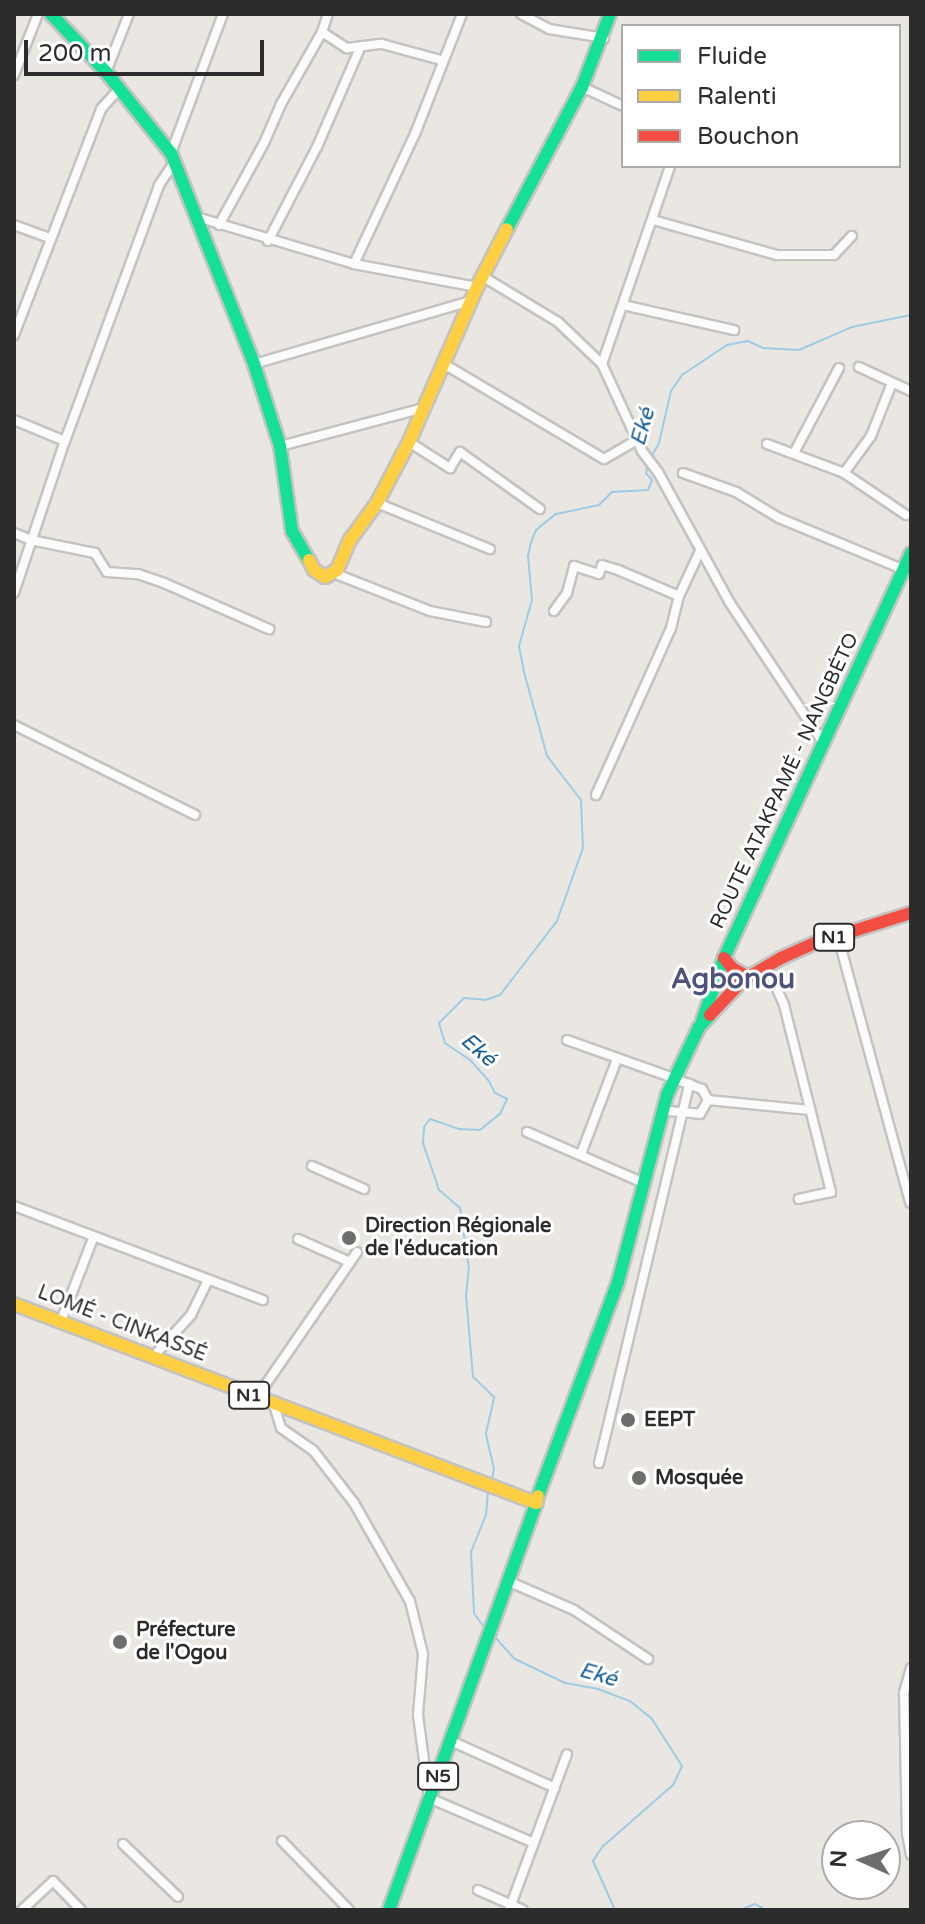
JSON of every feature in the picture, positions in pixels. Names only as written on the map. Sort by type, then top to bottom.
[{"type":"main road","points":[[51,14],[106,72],[173,157],[200,218],[254,364],[280,446],[292,531],[321,576],[329,577],[337,570],[350,540],[377,503],[409,442],[479,282],[582,87],[604,38],[610,14]]},
{"type":"main road","name":"ROUTE ATAKPAMÉ - NANGBÉTO","points":[[699,1027],[724,958],[825,746],[911,553]]},
{"type":"main road","name":"N1","points":[[659,1126],[668,1111],[699,1027],[758,971],[837,936],[911,915]]},
{"type":"main road","points":[[724,958],[732,968],[758,971]]},
{"type":"main road","name":"N1","points":[[536,1503],[607,1316],[659,1126],[704,1031],[758,971]]},
{"type":"main road","name":"LOMÉ - CINKASSÉ","points":[[14,1304],[536,1503]]},
{"type":"main road","name":"N5","points":[[389,1910],[536,1503]]},
{"type":"street","points":[[14,75],[38,14]]},
{"type":"street","points":[[106,72],[129,14]]},
{"type":"street","points":[[14,593],[65,441],[159,185],[173,157],[223,14]]},
{"type":"street","points":[[219,225],[322,32],[328,14]]},
{"type":"street","points":[[354,264],[415,134],[441,60],[462,14]]},
{"type":"street","points":[[521,14],[549,29],[604,38]]},
{"type":"street","points":[[322,32],[347,48],[382,44],[441,60]]},
{"type":"street","points":[[268,241],[317,147],[361,46]]},
{"type":"street","points":[[582,87],[621,105]]},
{"type":"street","points":[[14,335],[101,109],[118,90]]},
{"type":"street","points":[[602,364],[669,168]]},
{"type":"street","points":[[200,218],[268,241],[354,264],[479,282],[558,322],[602,364],[642,451],[658,472],[700,551],[760,653],[825,746]]},
{"type":"street","points":[[653,220],[777,255],[834,255],[852,236]]},
{"type":"street","points":[[14,225],[49,238]]},
{"type":"street","points":[[254,364],[471,301]]},
{"type":"street","points":[[623,305],[734,330]]},
{"type":"street","points":[[444,364],[604,459],[637,440]]},
{"type":"street","points":[[859,367],[911,391]]},
{"type":"street","points":[[794,453],[839,368]]},
{"type":"street","points":[[844,473],[871,436],[892,383]]},
{"type":"street","points":[[280,446],[424,408]]},
{"type":"street","points":[[14,420],[65,441]]},
{"type":"street","points":[[409,442],[450,468],[460,452],[540,509]]},
{"type":"street","points":[[767,444],[844,473],[906,515]]},
{"type":"street","points":[[683,473],[736,492],[779,518],[902,569]]},
{"type":"street","points":[[377,503],[490,549]]},
{"type":"street","points":[[14,533],[31,540],[95,553],[107,572],[138,574],[164,583],[269,629]]},
{"type":"street","points":[[596,795],[671,628],[679,596],[700,551]]},
{"type":"street","points":[[554,611],[567,593],[574,566],[599,574],[602,565],[610,567],[679,596]]},
{"type":"street","points":[[336,574],[430,611],[486,622]]},
{"type":"street","points":[[14,725],[195,815]]},
{"type":"street","points":[[837,936],[908,1172],[910,1202]]},
{"type":"street","points":[[758,971],[784,1005],[831,1192],[799,1199]]},
{"type":"street","points":[[567,1040],[702,1089],[708,1100]]},
{"type":"street","points":[[581,1154],[617,1059]]},
{"type":"street","points":[[599,1463],[682,1114],[680,1081]]},
{"type":"street","points":[[708,1100],[810,1110]]},
{"type":"street","points":[[668,1111],[700,1114],[708,1100]]},
{"type":"street","points":[[527,1132],[644,1183]]},
{"type":"street","points":[[312,1166],[364,1189]]},
{"type":"street","points":[[14,1206],[263,1300]]},
{"type":"street","points":[[60,1322],[94,1236]]},
{"type":"street","points":[[298,1239],[350,1262]]},
{"type":"street","points":[[257,1398],[357,1252]]},
{"type":"street","points":[[153,1358],[191,1315],[208,1280]]},
{"type":"street","points":[[274,1405],[281,1428],[313,1450],[354,1503],[410,1601],[423,1654],[418,1715],[429,1798],[534,1843]]},
{"type":"street","points":[[510,1582],[574,1610],[648,1659]]},
{"type":"street","points":[[911,1670],[904,1693],[907,1834],[911,1855]]},
{"type":"street","points":[[451,1741],[555,1788]]},
{"type":"street","points":[[510,1907],[567,1754]]},
{"type":"street","points":[[282,1841],[349,1910]]},
{"type":"street","points":[[123,1844],[178,1897]]},
{"type":"street","points":[[22,1910],[53,1881],[81,1910]]},
{"type":"street","points":[[478,1890],[510,1907],[523,1910]]},
{"type":"waterway","name":"Eké","points":[[651,457],[659,443],[671,391],[682,375],[727,345],[748,341],[763,348],[799,350],[852,327],[911,315]]},
{"type":"waterway","name":"Eké","points":[[492,1479],[494,1469],[486,1433],[494,1397],[473,1377],[466,1296],[469,1269],[460,1208],[439,1190],[423,1143],[424,1127],[430,1119],[459,1129],[480,1130],[500,1114],[507,1099],[495,1093],[489,1081],[470,1060],[445,1043],[439,1023],[464,998],[485,1000],[500,995],[557,921],[583,848],[581,800],[547,756],[519,646],[532,600],[528,556],[531,542],[536,530],[556,514],[599,505],[612,492],[648,490],[652,480],[646,473],[648,463]]},
{"type":"waterway","name":"Eké","points":[[484,1627],[474,1613],[471,1552],[486,1515],[488,1493]]},
{"type":"waterway","name":"Eké","points":[[495,1637],[515,1659],[565,1683],[598,1689],[630,1701],[652,1719],[682,1766],[673,1785],[603,1846],[593,1861],[615,1910]]},
{"type":"waterway","name":"Eké","points":[[740,1910],[755,1904],[766,1910]]},
{"type":"traffic: fast","points":[[51,14],[106,72],[171,153],[254,364],[280,446],[292,531],[309,560]]},
{"type":"traffic: fast","points":[[507,229],[582,87],[610,14]]},
{"type":"traffic: fast","points":[[702,1021],[724,958],[911,553]]},
{"type":"traffic: fast","points":[[538,1496],[618,1282],[667,1095],[699,1027],[710,1015]]},
{"type":"traffic: fast","points":[[389,1910],[536,1503]]},
{"type":"traffic: slow","points":[[309,560],[314,570],[325,577],[337,570],[350,540],[377,503],[409,442],[477,287],[507,229]]},
{"type":"traffic: slow","points":[[14,1304],[536,1503],[538,1496]]},
{"type":"traffic: jam","points":[[710,1015],[742,981],[781,958],[815,943],[911,913]]},
{"type":"traffic: jam","points":[[724,958],[732,968],[748,977]]},
{"type":"place","name":"Direction Régionale de l'éducation","points":[[349,1238]]},
{"type":"place","name":"EEPT","points":[[628,1420]]},
{"type":"place","name":"Mosquée","points":[[639,1478]]},
{"type":"place","name":"Préfecture de l'Ogou","points":[[120,1642]]},
{"type":"district","name":"Agbonou","points":[[733,979]]}]
